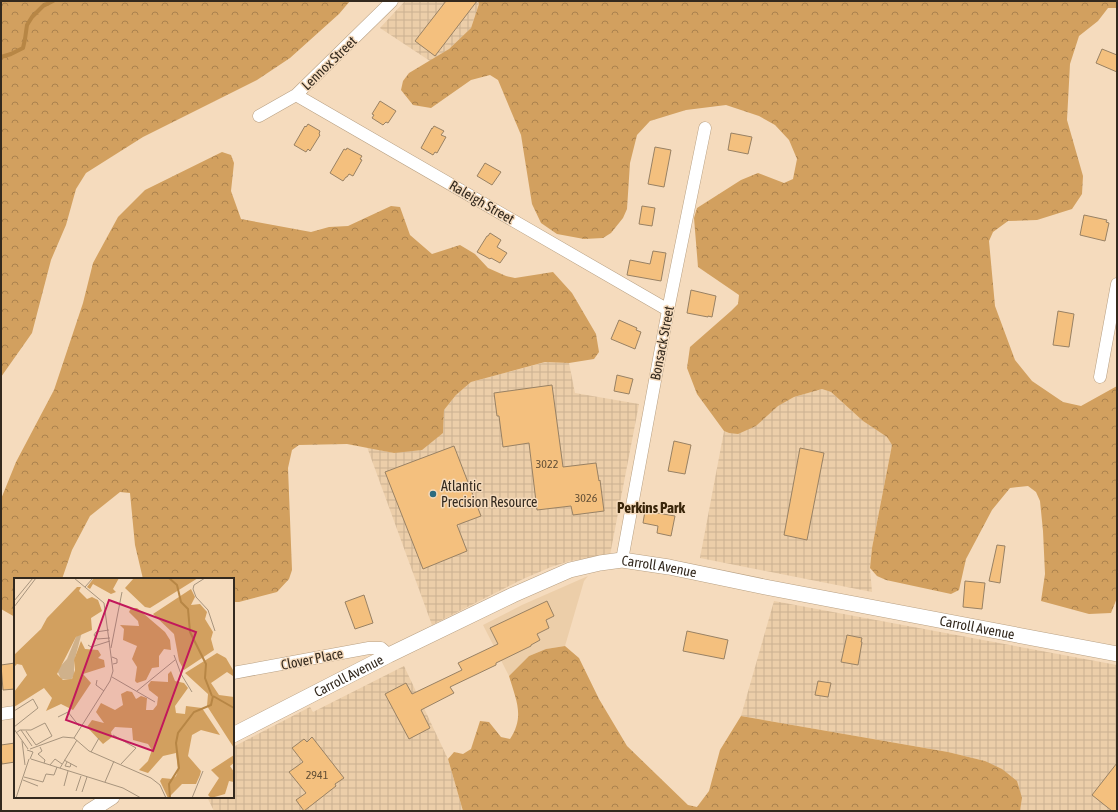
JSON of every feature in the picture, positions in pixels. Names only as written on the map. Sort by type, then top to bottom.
[{"type":"street","name":"Lennox Street","points":[[259,116],[296,95],[392,1]]},
{"type":"street","name":"Raleigh Street","points":[[296,95],[668,310]]},
{"type":"street","name":"Bonsack Street","points":[[622,560],[668,310],[705,128]]},
{"type":"street","points":[[1100,377],[1117,284]]},
{"type":"street","name":"Carroll Avenue","points":[[234,733],[501,600],[570,570],[600,563],[622,560],[669,567],[1117,654]]},
{"type":"street","name":"Clover Place","points":[[234,673],[369,648],[381,648],[389,655]]},
{"type":"street","points":[[1,714],[14,712]]},
{"type":"street","points":[[90,811],[110,798]]},
{"type":"shaded area","points":[[405,1],[478,1],[479,4],[471,28],[449,49],[430,61],[380,28]]},
{"type":"shaded area","points":[[546,362],[569,363],[575,393],[639,404],[610,555],[570,561],[551,567],[523,579],[432,625],[367,447],[394,453],[443,433],[444,410],[456,395],[471,382]]},
{"type":"shaded area","points":[[822,389],[831,392],[863,421],[887,437],[892,445],[872,548],[870,568],[872,592],[700,558],[724,431],[729,433],[756,426],[777,406],[794,397]]},
{"type":"shaded area","points":[[588,576],[584,581],[565,646],[546,649],[529,656],[509,676],[483,625],[522,605]]},
{"type":"shaded area","points":[[774,601],[1117,665],[1117,811],[1020,811],[1022,798],[985,761],[948,752],[741,716]]},
{"type":"shaded area","points":[[404,666],[448,759],[463,811],[214,811],[208,798],[234,798],[234,746],[310,707],[313,712]]},
{"type":"green space","points":[[1,1],[350,1],[339,14],[290,58],[257,80],[143,137],[86,173],[76,189],[66,225],[51,260],[32,333],[1,377]]},
{"type":"green space","points":[[478,1],[1117,1],[1117,8],[1108,8],[1098,21],[1079,36],[1070,64],[1067,120],[1083,176],[1082,194],[1072,209],[1037,220],[1008,221],[993,232],[989,241],[995,306],[1015,360],[1032,381],[1063,402],[1081,406],[1117,386],[1117,598],[1111,613],[1089,614],[1041,601],[1045,574],[1040,501],[1036,492],[1028,486],[1010,488],[992,510],[966,559],[959,590],[951,594],[886,580],[877,576],[870,568],[872,548],[892,445],[887,437],[863,421],[831,392],[822,389],[794,397],[778,406],[756,426],[738,434],[724,431],[697,394],[687,368],[690,347],[738,304],[739,295],[698,267],[694,218],[697,208],[741,180],[758,173],[784,183],[793,179],[797,159],[789,140],[775,125],[759,116],[726,105],[686,110],[650,121],[637,135],[630,163],[627,209],[623,218],[611,233],[603,238],[584,239],[557,234],[541,223],[532,204],[521,135],[498,80],[490,75],[471,80],[431,108],[413,105],[401,90],[403,81],[409,73],[449,49],[471,28],[479,4]]},
{"type":"green space","points":[[222,152],[231,155],[234,163],[231,191],[241,219],[311,232],[329,227],[348,226],[391,206],[400,207],[410,235],[432,254],[460,245],[475,254],[488,268],[506,276],[515,278],[553,272],[572,293],[596,334],[599,352],[594,359],[569,363],[545,362],[471,382],[456,395],[444,410],[443,433],[422,450],[394,453],[347,444],[299,445],[292,450],[288,468],[292,570],[289,579],[277,592],[234,602],[234,578],[143,578],[135,545],[130,493],[120,492],[90,516],[72,550],[62,578],[14,578],[14,616],[1,609],[1,499],[16,462],[54,390],[83,303],[93,263],[118,217],[145,190]]},
{"type":"green space","points":[[565,646],[579,658],[599,699],[627,746],[688,805],[697,807],[709,791],[720,750],[741,716],[948,752],[985,761],[1002,769],[1017,781],[1022,798],[1020,811],[463,811],[448,759],[454,752],[463,754],[471,749],[480,721],[489,722],[501,737],[510,739],[515,731],[518,708],[509,676],[529,656],[546,649]]},
{"type":"building","points":[[446,1],[477,1],[435,56],[415,41]]},
{"type":"building","points":[[1102,49],[1117,55],[1117,72],[1096,63]]},
{"type":"building","points":[[380,101],[396,111],[388,123],[386,122],[383,125],[372,118],[374,115],[372,114]]},
{"type":"building","points":[[308,124],[320,131],[320,135],[310,151],[308,149],[306,152],[294,145],[305,126],[306,127]]},
{"type":"building","points":[[434,126],[444,131],[441,135],[446,137],[437,153],[435,152],[433,155],[421,148]]},
{"type":"building","points":[[731,133],[752,137],[748,154],[728,150]]},
{"type":"building","points":[[655,147],[671,150],[664,187],[648,184]]},
{"type":"building","points":[[347,148],[362,156],[360,159],[362,160],[353,176],[349,174],[343,181],[330,173],[344,149],[346,150]]},
{"type":"building","points":[[485,163],[501,172],[492,185],[477,176]]},
{"type":"building","points":[[642,206],[655,208],[652,226],[639,224]]},
{"type":"building","points":[[1084,215],[1107,220],[1106,222],[1109,223],[1105,241],[1080,235]]},
{"type":"building","points":[[490,233],[501,240],[497,247],[507,253],[500,263],[477,252]]},
{"type":"building","points":[[653,251],[666,253],[661,281],[627,275],[630,260],[650,264]]},
{"type":"building","points":[[691,290],[716,296],[712,317],[687,313]]},
{"type":"building","points":[[1058,311],[1074,314],[1069,347],[1053,345]]},
{"type":"building","points":[[619,320],[637,328],[636,330],[641,332],[635,349],[611,339]]},
{"type":"building","points":[[617,375],[633,379],[629,394],[614,391]]},
{"type":"building","points":[[552,385],[563,467],[596,463],[604,511],[573,515],[571,506],[537,510],[529,443],[503,447],[494,393]]},
{"type":"building","points":[[674,441],[691,445],[685,474],[668,471]]},
{"type":"building","name":"Atlantic Precision Resource","points":[[454,446],[481,516],[457,525],[467,551],[423,569],[385,472]]},
{"type":"building","points":[[800,448],[824,453],[807,540],[784,535]]},
{"type":"building","points":[[645,511],[675,516],[671,536],[657,533],[658,526],[643,523]]},
{"type":"building","points":[[997,545],[1005,546],[1000,583],[989,581]]},
{"type":"building","points":[[965,581],[985,583],[982,609],[963,607]]},
{"type":"building","points":[[364,595],[373,623],[355,629],[345,602]]},
{"type":"building","points":[[547,601],[554,616],[546,620],[549,628],[537,634],[540,640],[496,663],[496,665],[450,687],[454,693],[421,710],[430,728],[409,739],[385,694],[406,683],[412,694],[462,670],[458,663],[498,644],[490,628]]},
{"type":"building","points":[[687,631],[728,640],[724,659],[683,651]]},
{"type":"building","points":[[847,635],[862,638],[858,665],[841,662]]},
{"type":"building","points":[[14,663],[14,689],[3,690],[1,665]]},
{"type":"building","points":[[818,681],[831,683],[828,697],[815,695]]},
{"type":"building","points":[[312,737],[344,778],[304,811],[296,800],[306,793],[289,772],[303,762],[292,748],[304,739],[307,742]]},
{"type":"building","points":[[14,743],[14,762],[2,764],[1,745]]},
{"type":"building","points":[[1117,763],[1117,811],[1112,811],[1092,795]]},
{"type":"waterway","points":[[1,57],[23,48],[27,25],[32,17],[43,6],[53,1]]},
{"type":"place","name":"Atlantic Precision Resource","points":[[433,494]]},
{"type":"district","name":"Perkins Park","points":[[651,507]]}]
